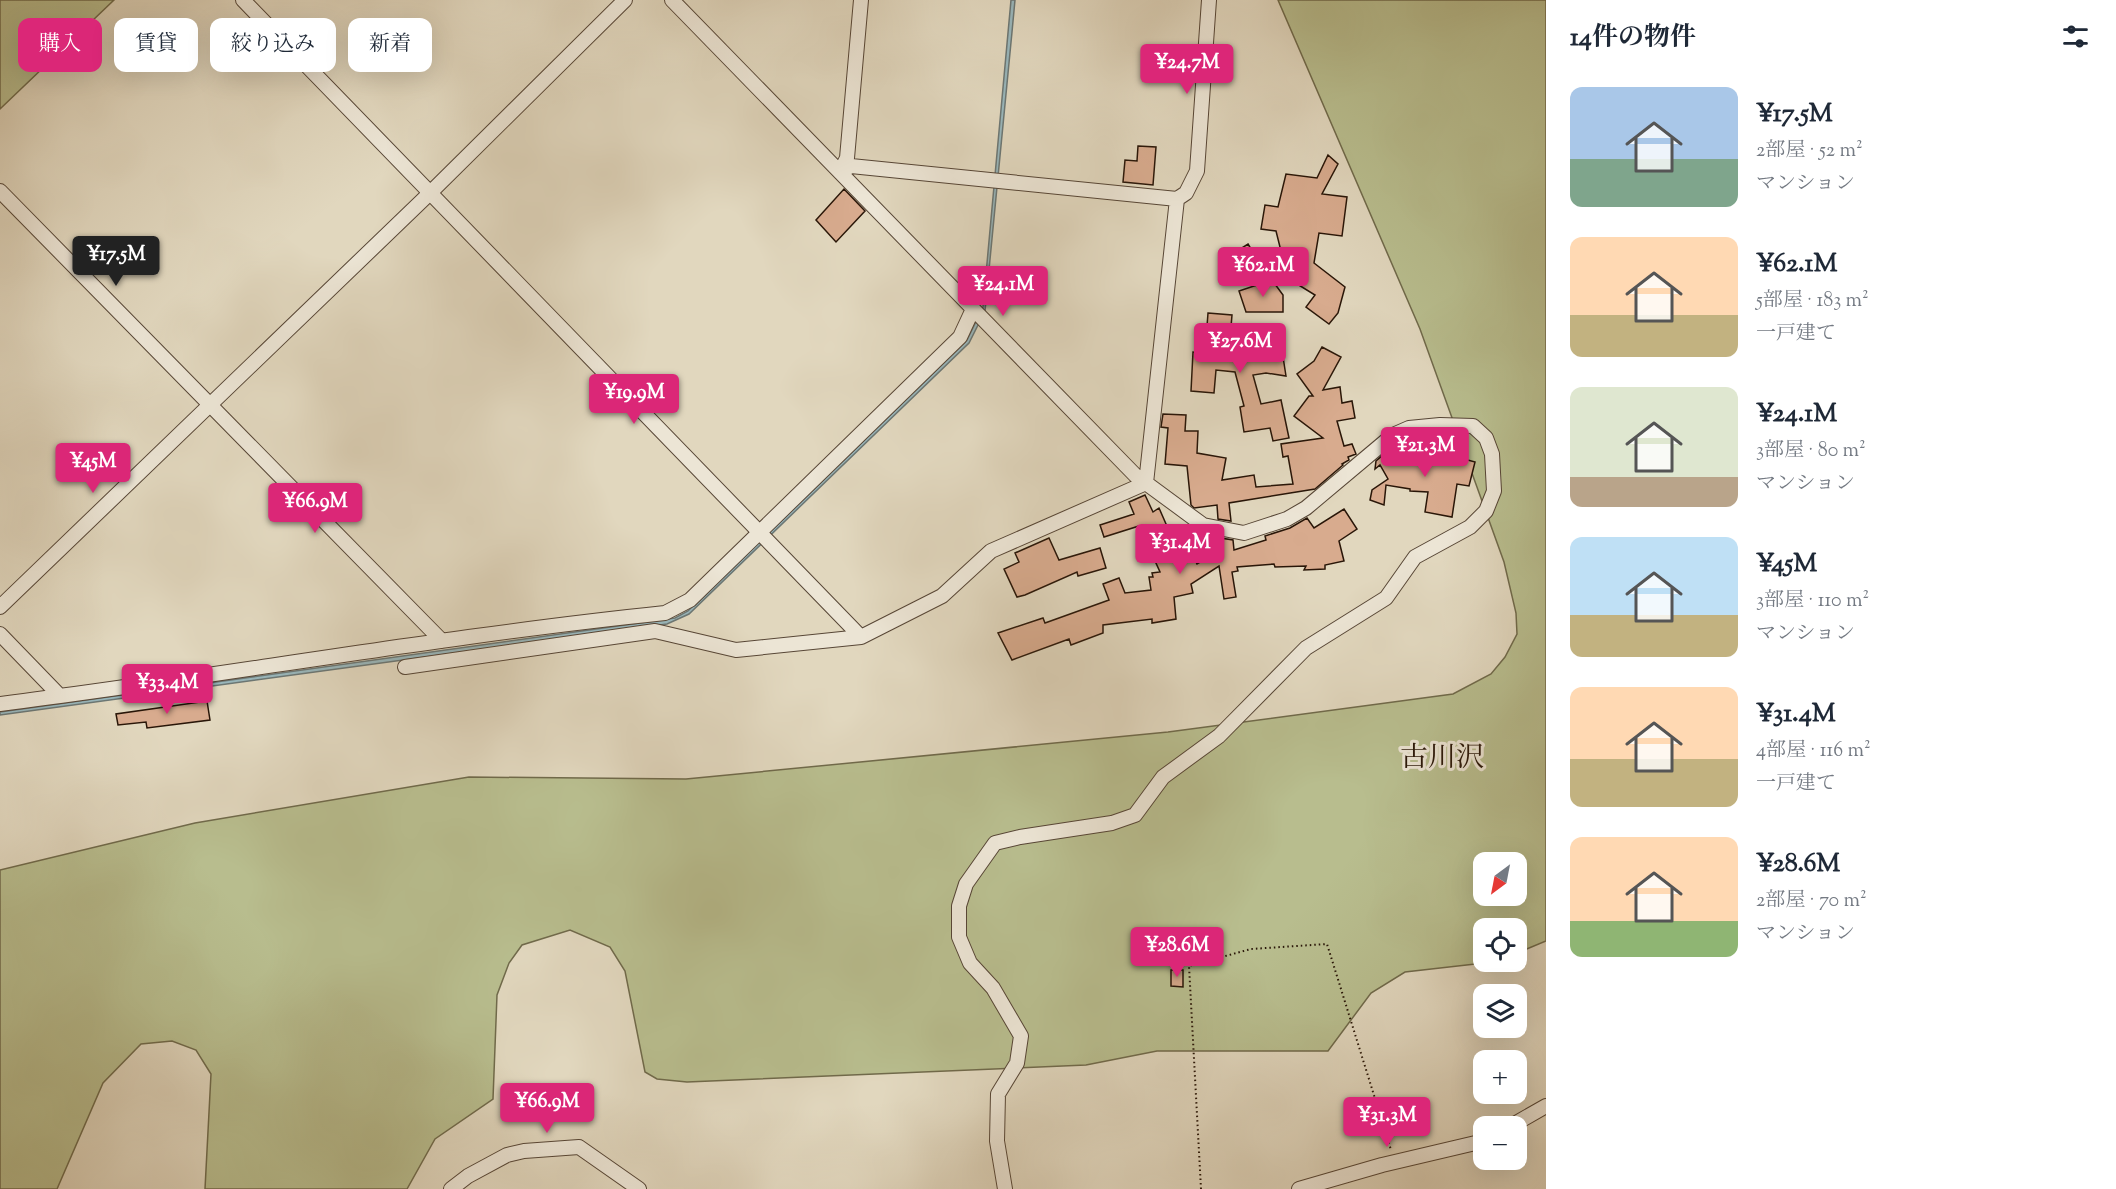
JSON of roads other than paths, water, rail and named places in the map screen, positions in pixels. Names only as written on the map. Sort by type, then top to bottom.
[{"type":"street","points":[[243,0],[861,637]]},
{"type":"street","points":[[0,607],[430,192],[625,0]]},
{"type":"street","points":[[672,0],[1146,483],[1203,525],[1244,533],[1287,519],[1306,508],[1393,435],[1409,428],[1440,425],[1473,426],[1486,438],[1492,454],[1494,491],[1486,511],[1470,527],[1414,557],[1386,598],[1306,648],[1218,736],[1163,777],[1135,815],[1112,823],[995,843],[981,861],[966,884],[959,906],[959,937],[970,963],[993,988],[1021,1036],[1017,1063],[998,1094],[996,1141],[1005,1189]]},
{"type":"street","points":[[840,172],[847,159],[861,0]]},
{"type":"street","points":[[840,172],[851,166],[1177,198],[1186,193],[1197,171],[1209,0]]},
{"type":"street","points":[[0,191],[442,641]]},
{"type":"street","points":[[1146,483],[1177,198]]},
{"type":"street","points":[[0,704],[442,641],[665,613],[690,600],[960,337],[973,309]]},
{"type":"street","points":[[405,667],[655,631],[736,650],[861,637],[942,596],[991,551],[1146,483]]},
{"type":"street","points":[[0,634],[60,696]]},
{"type":"street","points":[[1527,1117],[1546,1106]]},
{"type":"street","points":[[1299,1189],[1395,1162],[1473,1144]]},
{"type":"street","points":[[451,1189],[468,1176],[507,1155],[524,1151],[579,1148],[639,1189]]},
{"type":"water","points":[[1011,0],[1015,0],[985,311],[969,343],[689,614],[667,624],[0,715],[0,712],[675,618],[688,611],[967,340],[983,307]]},
{"type":"district","name":"古川沢","points":[[1442,759]]}]
